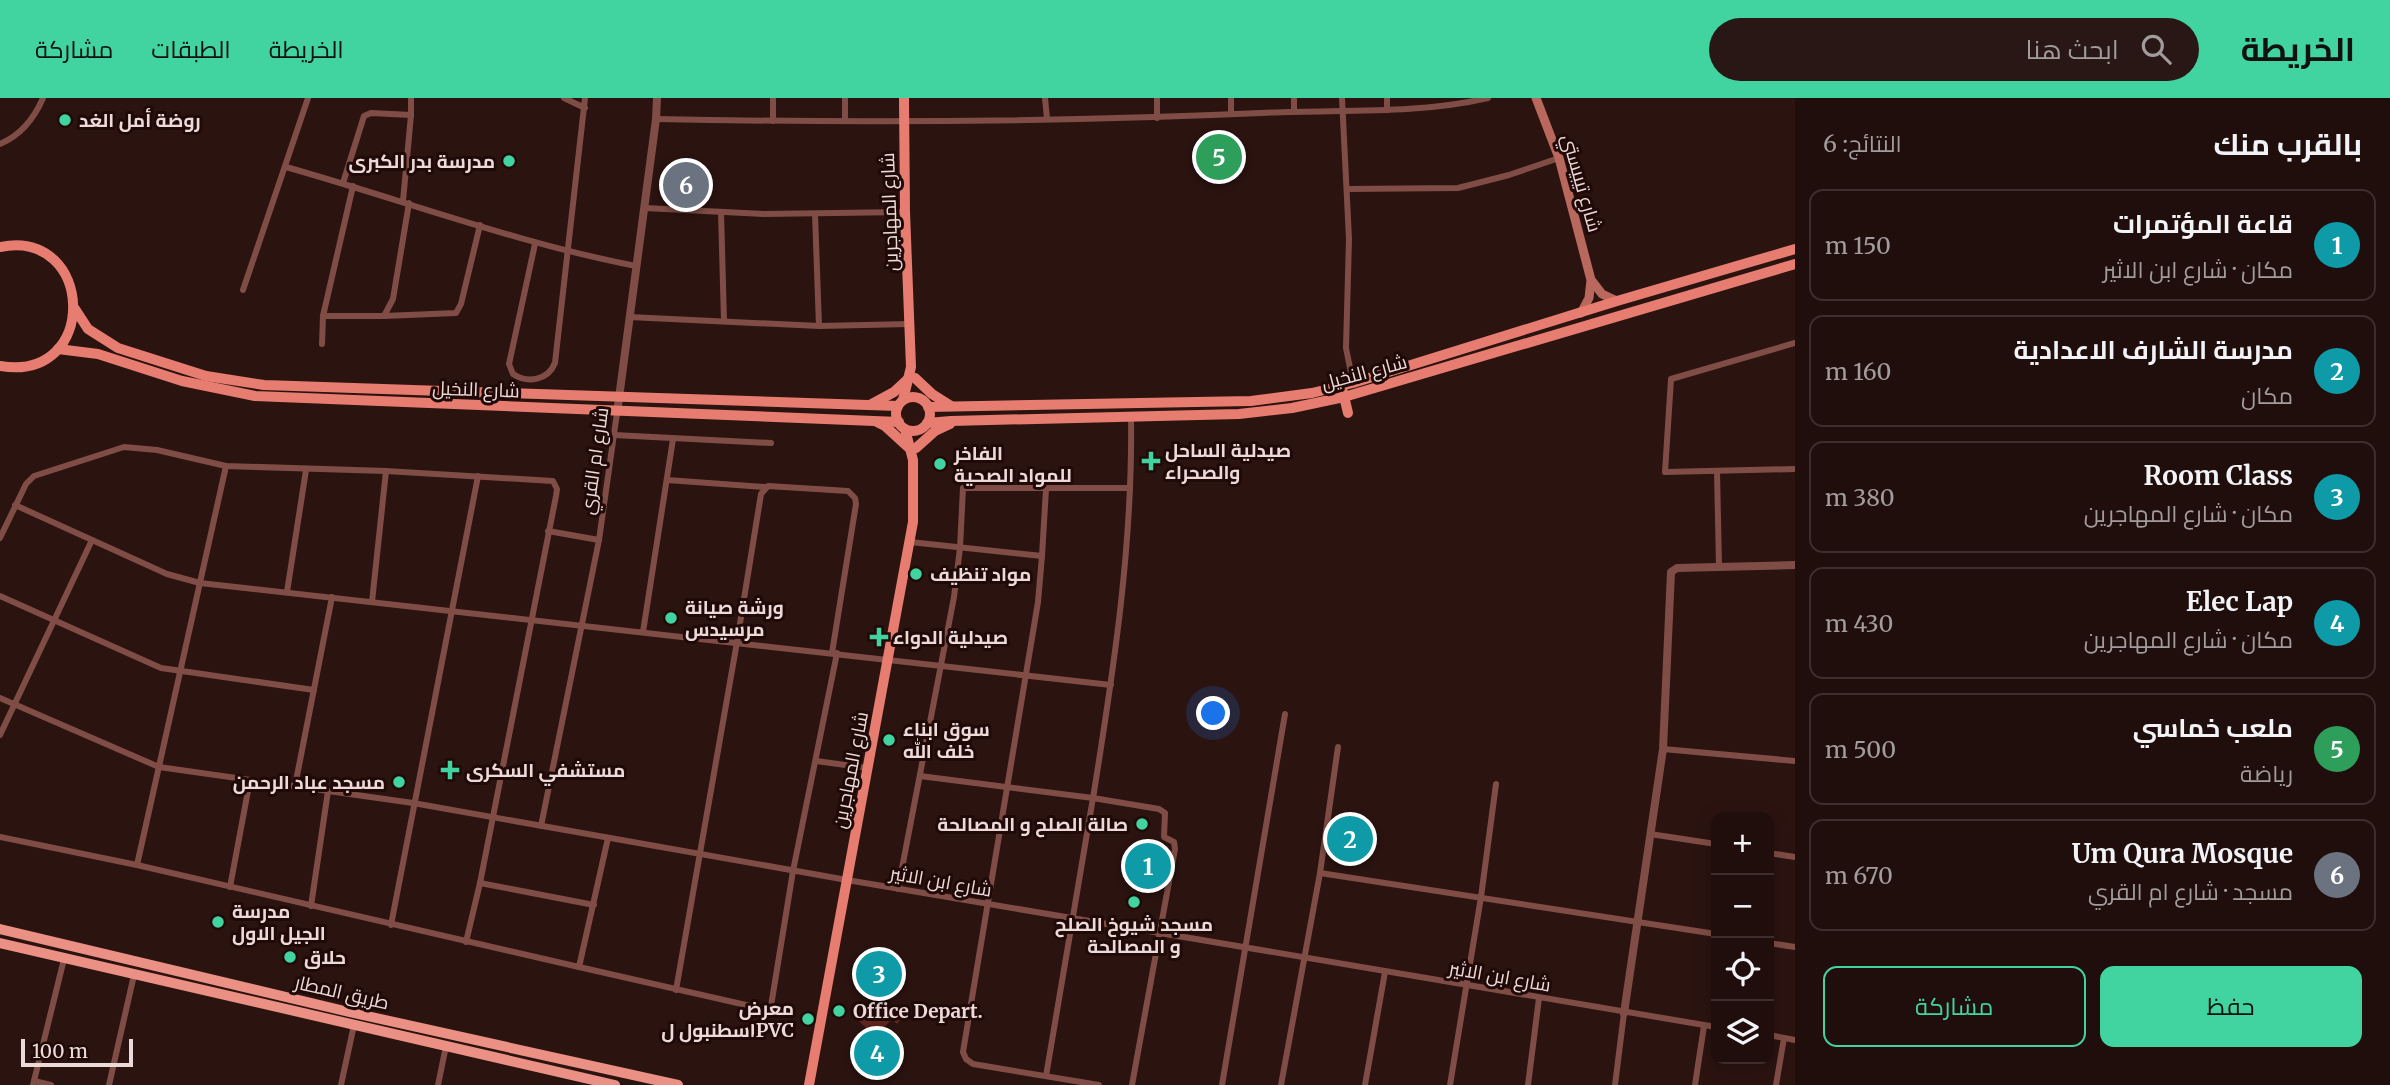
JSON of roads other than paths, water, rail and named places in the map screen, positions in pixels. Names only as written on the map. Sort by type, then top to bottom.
[{"type":"highway","name":"طريق المطار","points":[[0,929],[349,1012],[678,1085]]},
{"type":"highway","name":"طريق المطار","points":[[0,943],[446,1046],[566,1079],[615,1085]]},
{"type":"main road","name":"شارع المهاجرين","points":[[900,403],[911,375],[904,98]]},
{"type":"main road","name":"شارع تيبيستي","points":[[1536,98],[1559,158],[1591,280]]},
{"type":"main road","points":[[0,247],[30,248],[52,259],[72,287],[75,309],[70,331],[58,349],[32,365],[0,366]]},
{"type":"main road","name":"شارع النخيل","points":[[923,426],[959,421],[1238,414],[1292,408],[1617,301],[1795,249]]},
{"type":"main road","name":"شارع النخيل","points":[[925,403],[952,407],[1251,401],[1347,389],[1537,340],[1795,264]]},
{"type":"main road","points":[[1591,280],[1602,294],[1617,301]]},
{"type":"main road","points":[[1581,313],[1589,298],[1591,280]]},
{"type":"main road","name":"شارع النخيل","points":[[75,309],[88,329],[107,343],[168,365],[232,381],[299,387],[618,398],[868,405],[900,403]]},
{"type":"main road","points":[[1534,328],[1537,340]]},
{"type":"main road","name":"شارع النخيل","points":[[58,349],[87,351],[182,381],[255,396],[902,425]]},
{"type":"main road","name":"شارع المهاجرين","points":[[911,375],[925,403]]},
{"type":"main road","points":[[868,405],[894,392],[911,375],[952,407]]},
{"type":"main road","points":[[1347,389],[1348,413]]},
{"type":"main road","points":[[912,397],[925,403],[930,415],[923,426],[902,425],[897,417],[900,403],[912,397]]},
{"type":"main road","points":[[1238,414],[1239,427]]},
{"type":"main road","points":[[1176,415],[1177,429]]},
{"type":"main road","points":[[876,422],[913,449],[935,431],[959,421]]},
{"type":"main road","name":"شارع المهاجرين","points":[[902,425],[913,449]]},
{"type":"main road","name":"شارع المهاجرين","points":[[808,1085],[910,542],[913,522],[913,449],[923,426]]},
{"type":"street","points":[[0,144],[25,128],[43,98]]},
{"type":"street","points":[[243,290],[308,98]]},
{"type":"street","points":[[384,316],[393,299],[406,202],[411,98]]},
{"type":"street","points":[[564,98],[585,108]]},
{"type":"street","points":[[535,244],[509,360],[511,371],[520,378],[540,378],[553,368],[585,98]]},
{"type":"street","name":"شارع ام القري","points":[[541,826],[598,540],[645,208],[657,98]]},
{"type":"street","points":[[773,98],[773,121]]},
{"type":"street","points":[[845,98],[845,121]]},
{"type":"street","points":[[1045,98],[1047,119]]},
{"type":"street","points":[[1157,98],[1157,118]]},
{"type":"street","points":[[1231,98],[1231,114]]},
{"type":"street","points":[[1294,98],[1294,111]]},
{"type":"street","points":[[1342,98],[1349,279],[1347,389]]},
{"type":"street","points":[[1387,98],[1387,110]]},
{"type":"street","points":[[656,119],[845,121],[1157,118],[1294,111],[1387,110],[1488,98]]},
{"type":"street","points":[[343,183],[364,116],[371,113],[411,115]]},
{"type":"street","points":[[1347,189],[1458,188],[1559,158]]},
{"type":"street","points":[[286,167],[535,244],[636,266]]},
{"type":"street","points":[[322,344],[323,316],[353,186]]},
{"type":"street","points":[[645,208],[815,214],[905,212]]},
{"type":"street","points":[[721,212],[724,321]]},
{"type":"street","points":[[815,214],[819,326]]},
{"type":"street","points":[[323,316],[456,313],[461,304],[480,225]]},
{"type":"street","points":[[629,317],[819,326],[910,324]]},
{"type":"street","points":[[1795,343],[1671,379],[1665,472],[1795,469]]},
{"type":"street","points":[[1046,1076],[1111,685],[1126,562],[1131,416]]},
{"type":"street","points":[[614,435],[771,443]]},
{"type":"street","points":[[643,632],[673,439]]},
{"type":"street","points":[[0,538],[26,484],[34,476],[124,447],[157,450],[226,466],[386,471],[553,481],[557,489],[494,818],[466,942]]},
{"type":"street","points":[[137,865],[226,466]]},
{"type":"street","points":[[287,592],[306,470]]},
{"type":"street","points":[[372,602],[386,471]]},
{"type":"street","points":[[1717,471],[1719,567]]},
{"type":"street","points":[[391,925],[478,476]]},
{"type":"street","points":[[0,837],[137,865],[676,990],[764,1009],[771,1006],[793,871],[835,653],[855,498],[845,491],[667,480]]},
{"type":"street","points":[[676,990],[761,494],[765,488]]},
{"type":"street","points":[[898,889],[954,597],[964,488],[1130,488]]},
{"type":"street","points":[[1046,489],[1038,602],[963,1049],[964,1056],[972,1064],[1099,1085]]},
{"type":"street","points":[[15,505],[167,574],[200,583],[1111,685]]},
{"type":"street","points":[[548,531],[598,540]]},
{"type":"street","points":[[0,735],[92,540]]},
{"type":"street","points":[[910,542],[1042,556]]},
{"type":"street","points":[[1615,1085],[1663,748],[1670,574],[1677,568],[1795,565]]},
{"type":"street","points":[[0,596],[161,668],[314,690]]},
{"type":"street","points":[[295,786],[332,597]]},
{"type":"street","name":"شارع ابن الاثير","points":[[0,698],[159,767],[413,803],[987,905],[1711,1027]]},
{"type":"street","points":[[1222,1085],[1285,714]]},
{"type":"street","points":[[1281,1085],[1320,873],[1338,747]]},
{"type":"street","points":[[1663,748],[1795,761]]},
{"type":"street","points":[[816,761],[868,768]]},
{"type":"street","points":[[920,776],[1093,798],[1165,813],[1164,837],[1175,845],[1132,1085]]},
{"type":"street","points":[[230,887],[250,780]]},
{"type":"street","points":[[1450,1085],[1481,897],[1496,784]]},
{"type":"street","points":[[311,906],[328,791]]},
{"type":"street","points":[[1650,834],[1711,843]]},
{"type":"street","points":[[579,967],[608,838]]},
{"type":"street","points":[[1774,854],[1795,857]]},
{"type":"street","points":[[1320,873],[1711,933]]},
{"type":"street","points":[[480,883],[594,905]]},
{"type":"street","points":[[1774,944],[1795,947]]},
{"type":"street","points":[[51,1085],[34,1083],[64,959]]},
{"type":"street","points":[[1365,1085],[1385,972]]},
{"type":"street","points":[[109,1085],[134,975]]},
{"type":"street","points":[[1528,1085],[1539,998]]},
{"type":"street","points":[[341,1085],[354,1026]]},
{"type":"street","points":[[1695,1085],[1704,1026]]},
{"type":"street","points":[[1774,1036],[1795,1040]]},
{"type":"street","points":[[1776,1085],[1784,1038]]},
{"type":"street","points":[[438,1085],[446,1046]]},
{"type":"place","name":"روضة أمل الغد","points":[[65,120]]},
{"type":"place","name":"ملعب خماسي","points":[[1219,157]]},
{"type":"place","name":"مدرسة بدر الكبرى","points":[[509,161]]},
{"type":"place","name":"Um Qura Mosque","points":[[686,185]]},
{"type":"place","name":"صيدلية الساحل والصحراء","points":[[1151,461]]},
{"type":"place","name":"الفاخر للمواد الصحية","points":[[940,464]]},
{"type":"place","name":"مواد تنظيف","points":[[916,574]]},
{"type":"place","name":"ورشة صيانة مرسيدس","points":[[671,618]]},
{"type":"place","name":"صيدلية الدواء","points":[[879,637]]},
{"type":"place","name":"سوق ابناء خلف الله","points":[[889,740]]},
{"type":"place","name":"مستشفي السكرى","points":[[450,770]]},
{"type":"place","name":"مسجد عباد الرحمن","points":[[399,782]]},
{"type":"place","name":"صالة الصلح و المصالحة","points":[[1142,824]]},
{"type":"place","name":"مدرسة الشارف الاعدادية","points":[[1350,839]]},
{"type":"place","name":"قاعة المؤتمرات","points":[[1148,866]]},
{"type":"place","name":"مسجد شيوخ الصلح و المصالحة","points":[[1134,902]]},
{"type":"place","name":"مدرسة الجيل الاول","points":[[218,922]]},
{"type":"place","name":"حلاق","points":[[290,957]]},
{"type":"place","name":"Room Class","points":[[879,974]]},
{"type":"place","name":"Office Depart.","points":[[839,1011]]},
{"type":"place","name":"معرض اسطنبول لPVC","points":[[808,1019]]},
{"type":"place","name":"Elec Lap","points":[[877,1053]]}]
